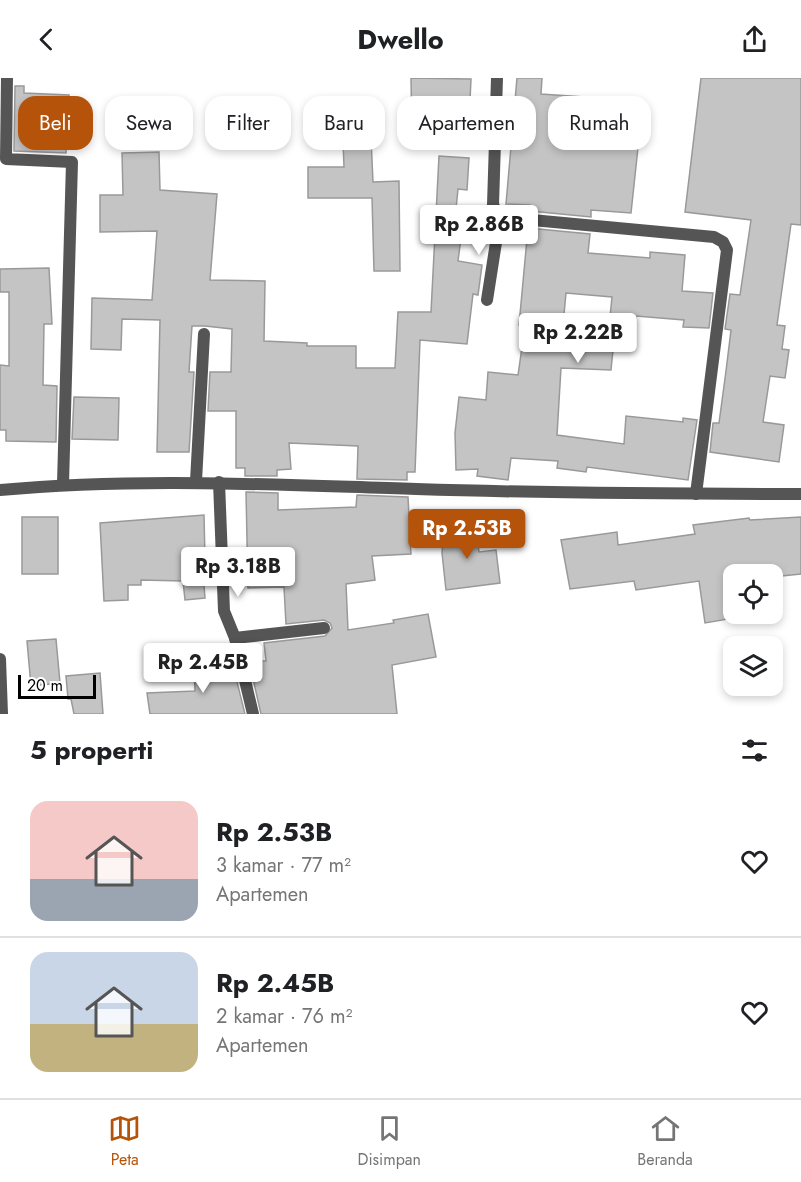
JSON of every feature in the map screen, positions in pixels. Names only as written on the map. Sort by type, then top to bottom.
[{"type":"street","points":[[7,78],[6,159],[72,162],[63,484]]},
{"type":"street","points":[[487,300],[500,218],[493,205],[492,194],[497,78]]},
{"type":"street","points":[[500,218],[714,237],[723,242],[727,250],[696,494]]},
{"type":"street","points":[[196,481],[204,334]]},
{"type":"street","points":[[0,490],[63,484],[196,481],[696,494],[801,494]]},
{"type":"street","points":[[219,482],[224,611],[235,638],[253,714]]},
{"type":"street","points":[[235,638],[324,628]]},
{"type":"street","points":[[0,659],[2,714]]},
{"type":"building","points":[[411,78],[471,79],[470,96],[411,96]]},
{"type":"building","points":[[517,78],[542,78],[541,94],[570,96],[548,96],[548,150],[638,150],[631,213],[591,210],[591,217],[530,211],[530,205],[506,204],[511,150],[536,150],[536,96],[515,96]]},
{"type":"building","points":[[701,78],[801,78],[801,225],[791,224],[777,325],[785,326],[782,349],[789,350],[785,378],[770,376],[763,422],[784,425],[779,462],[710,452],[713,423],[719,423],[726,371],[731,330],[725,329],[730,294],[740,295],[751,220],[685,212]]},
{"type":"building","points":[[15,86],[24,86],[24,93],[69,95],[18,96],[18,150],[66,150],[66,153],[14,151]]},
{"type":"building","points":[[343,150],[372,150],[373,182],[399,181],[400,271],[374,271],[372,198],[308,198],[308,167],[344,167]]},
{"type":"building","points":[[159,152],[160,190],[217,194],[210,280],[265,281],[264,341],[307,343],[307,346],[356,346],[356,368],[395,368],[398,312],[431,312],[439,156],[469,158],[467,190],[458,189],[454,229],[462,230],[458,261],[482,265],[478,295],[473,294],[467,344],[420,340],[415,472],[407,472],[407,480],[357,479],[358,446],[289,443],[291,469],[277,470],[277,476],[245,476],[245,468],[236,468],[236,411],[208,411],[210,372],[231,372],[232,329],[192,326],[189,372],[194,372],[189,452],[157,452],[160,320],[122,319],[121,350],[91,349],[92,298],[152,300],[157,231],[100,232],[100,195],[123,195],[122,153]]},
{"type":"building","points":[[528,228],[590,234],[588,253],[650,258],[650,252],[685,255],[682,291],[713,293],[709,328],[683,327],[684,320],[636,316],[635,329],[609,327],[612,297],[566,293],[561,346],[613,350],[611,370],[561,368],[557,435],[624,444],[626,416],[683,422],[683,418],[697,420],[688,480],[587,467],[586,472],[557,468],[558,461],[511,458],[508,480],[477,476],[478,469],[456,470],[455,433],[459,397],[486,400],[488,372],[518,375],[525,326],[519,325]]},
{"type":"building","points":[[49,268],[52,324],[44,324],[43,385],[57,386],[56,442],[6,441],[6,430],[0,430],[0,365],[9,366],[9,292],[0,292],[0,269]]},
{"type":"building","points":[[74,397],[119,398],[118,440],[72,439]]},
{"type":"building","points":[[246,492],[278,493],[278,510],[356,507],[357,495],[408,497],[411,554],[372,556],[375,580],[346,584],[348,630],[394,623],[393,620],[428,614],[436,657],[392,665],[397,714],[261,714],[249,661],[266,661],[264,643],[325,636],[332,628],[330,623],[324,620],[286,624],[284,587],[248,588]]},
{"type":"building","points":[[204,515],[205,559],[202,559],[205,598],[185,600],[183,581],[141,580],[141,585],[128,585],[128,600],[104,601],[100,523]]},
{"type":"building","points":[[22,517],[58,517],[58,574],[22,574]]},
{"type":"building","points":[[801,517],[801,574],[783,576],[783,564],[723,564],[723,620],[705,623],[699,581],[636,590],[634,581],[570,589],[561,540],[617,532],[618,545],[695,534],[693,525],[749,518],[750,520]]},
{"type":"building","points":[[476,526],[479,552],[496,550],[500,583],[446,590],[442,553],[444,530]]},
{"type":"building","points":[[56,639],[60,683],[31,686],[27,641]]},
{"type":"building","points":[[232,662],[245,714],[150,714],[147,693],[195,691],[194,664]]},
{"type":"building","points":[[100,673],[103,714],[74,714],[71,699],[68,699],[66,676]]}]
